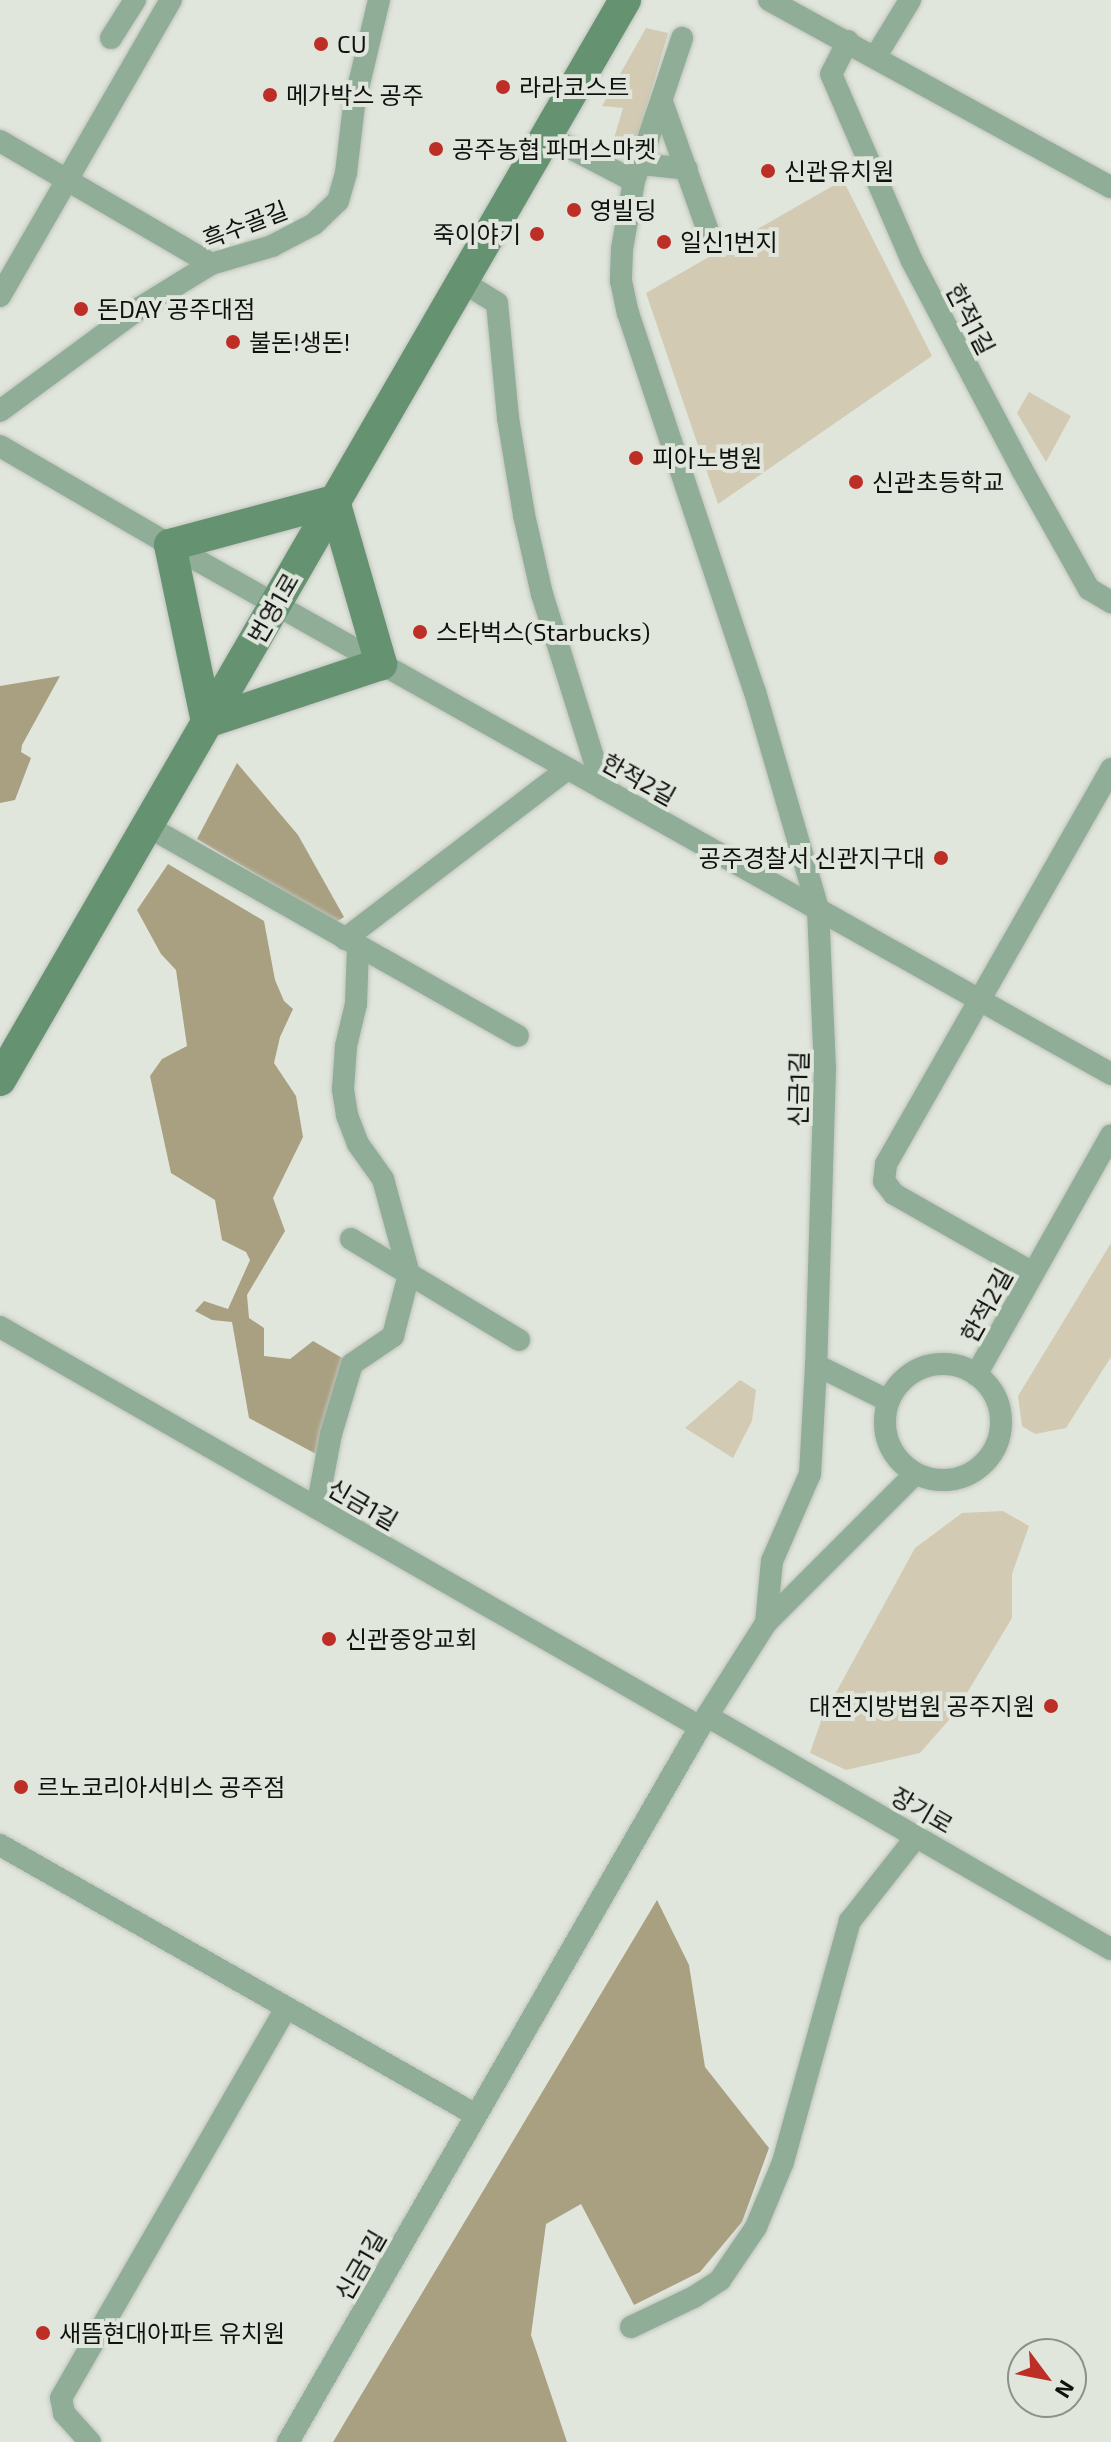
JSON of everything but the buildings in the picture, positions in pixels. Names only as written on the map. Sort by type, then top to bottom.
[{"type":"main road","name":"번영1로","points":[[0,1080],[625,0]]},
{"type":"main road","points":[[334,501],[381,664],[207,722],[170,545],[334,501]]},
{"type":"street","points":[[111,38],[135,0]]},
{"type":"street","points":[[0,296],[171,0]]},
{"type":"street","name":"흑수골길","points":[[0,411],[141,307],[211,264],[272,246],[314,224],[338,201],[346,173],[354,105],[379,0]]},
{"type":"street","points":[[769,0],[1111,187]]},
{"type":"street","points":[[876,56],[910,0]]},
{"type":"street","points":[[682,38],[638,173],[622,249],[621,281],[628,313],[755,692],[818,909]]},
{"type":"street","name":"한적1길","points":[[848,41],[831,74],[912,261],[1089,589],[1111,602]]},
{"type":"street","points":[[662,102],[709,234]]},
{"type":"street","points":[[545,135],[638,173],[687,169]]},
{"type":"street","points":[[0,141],[211,264]]},
{"type":"street","points":[[461,281],[497,303],[508,418],[524,515],[547,610],[603,789]]},
{"type":"street","name":"한적2길","points":[[0,446],[170,545],[1111,1074]]},
{"type":"street","points":[[352,942],[567,769]]},
{"type":"street","points":[[1033,1273],[894,1194],[884,1181],[886,1164],[1111,769]]},
{"type":"street","points":[[147,826],[518,1036]]},
{"type":"street","name":"신금1길","points":[[288,2442],[704,1722],[766,1623],[772,1561],[810,1474],[825,1068],[818,909]]},
{"type":"street","points":[[317,1508],[331,1434],[352,1364],[393,1336],[409,1274],[383,1179],[358,1144],[345,1102],[346,1046],[356,1004],[352,942]]},
{"type":"street","name":"한적2길","points":[[976,1375],[1111,1135]]},
{"type":"street","points":[[351,1239],[519,1340]]},
{"type":"street","name":"신금1길","points":[[0,1327],[317,1508],[704,1722]]},
{"type":"street","points":[[816,1365],[889,1401]]},
{"type":"street","points":[[950,1365],[976,1375],[993,1394],[1001,1419],[992,1452],[974,1471],[949,1480],[915,1474],[900,1462],[890,1446],[885,1428],[889,1401],[906,1377],[922,1368],[950,1365]]},
{"type":"street","points":[[766,1623],[915,1474]]},
{"type":"street","name":"장기로","points":[[704,1722],[916,1837],[1111,1949]]},
{"type":"street","points":[[631,2327],[694,2297],[720,2280],[756,2227],[783,2162],[850,1921],[916,1837]]},
{"type":"street","points":[[0,1845],[476,2115]]},
{"type":"street","points":[[90,2442],[64,2413],[61,2398],[286,2008]]},
{"type":"shaded area","points":[[646,28],[668,33],[631,161],[609,155],[623,108],[602,106]]},
{"type":"shaded area","points":[[843,180],[932,356],[718,504],[646,293]]},
{"type":"shaded area","points":[[1029,392],[1071,416],[1046,462],[1017,413]]},
{"type":"shaded area","points":[[60,676],[22,745],[21,752],[31,758],[15,800],[0,803],[0,686]]},
{"type":"shaded area","points":[[237,763],[298,835],[344,917],[336,922],[197,839]]},
{"type":"shaded area","points":[[168,864],[264,921],[275,980],[284,1001],[293,1009],[280,1037],[274,1063],[296,1096],[303,1137],[273,1198],[285,1231],[247,1295],[249,1318],[264,1328],[264,1356],[290,1359],[313,1341],[344,1359],[318,1455],[249,1418],[232,1322],[212,1320],[195,1311],[204,1301],[228,1309],[250,1260],[246,1252],[222,1240],[215,1200],[171,1173],[150,1076],[162,1059],[187,1046],[176,970],[161,954],[137,910]]},
{"type":"shaded area","points":[[1111,1243],[1111,1357],[1066,1428],[1035,1434],[1022,1426],[1018,1396]]},
{"type":"shaded area","points":[[740,1380],[756,1390],[752,1421],[733,1458],[685,1428]]},
{"type":"shaded area","points":[[1003,1511],[1029,1526],[1012,1574],[1012,1618],[955,1713],[920,1753],[846,1770],[810,1753],[822,1718],[915,1548],[962,1513]]},
{"type":"shaded area","points":[[657,1900],[689,1965],[705,2067],[769,2148],[742,2222],[700,2272],[634,2305],[581,2204],[546,2224],[531,2335],[567,2442],[333,2442]]},
{"type":"place","name":"CU","points":[[321,44]]},
{"type":"place","name":"라라코스트","points":[[503,87]]},
{"type":"place","name":"메가박스 공주","points":[[270,95]]},
{"type":"place","name":"공주농협 파머스마켓","points":[[436,149]]},
{"type":"place","name":"신관유치원","points":[[768,171]]},
{"type":"place","name":"영빌딩","points":[[574,210]]},
{"type":"place","name":"죽이야기","points":[[537,234]]},
{"type":"place","name":"일신1번지","points":[[664,242]]},
{"type":"place","name":"돈DAY 공주대점","points":[[81,309]]},
{"type":"place","name":"불돈!생돈!","points":[[233,342]]},
{"type":"place","name":"피아노병원","points":[[636,458]]},
{"type":"place","name":"신관초등학교","points":[[856,482]]},
{"type":"place","name":"스타벅스(Starbucks)","points":[[420,632]]},
{"type":"place","name":"공주경찰서 신관지구대","points":[[941,858]]},
{"type":"place","name":"신관중앙교회","points":[[329,1639]]},
{"type":"place","name":"대전지방법원 공주지원","points":[[1051,1706]]},
{"type":"place","name":"르노코리아서비스 공주점","points":[[21,1787]]},
{"type":"place","name":"새뜸현대아파트 유치원","points":[[43,2333]]}]
